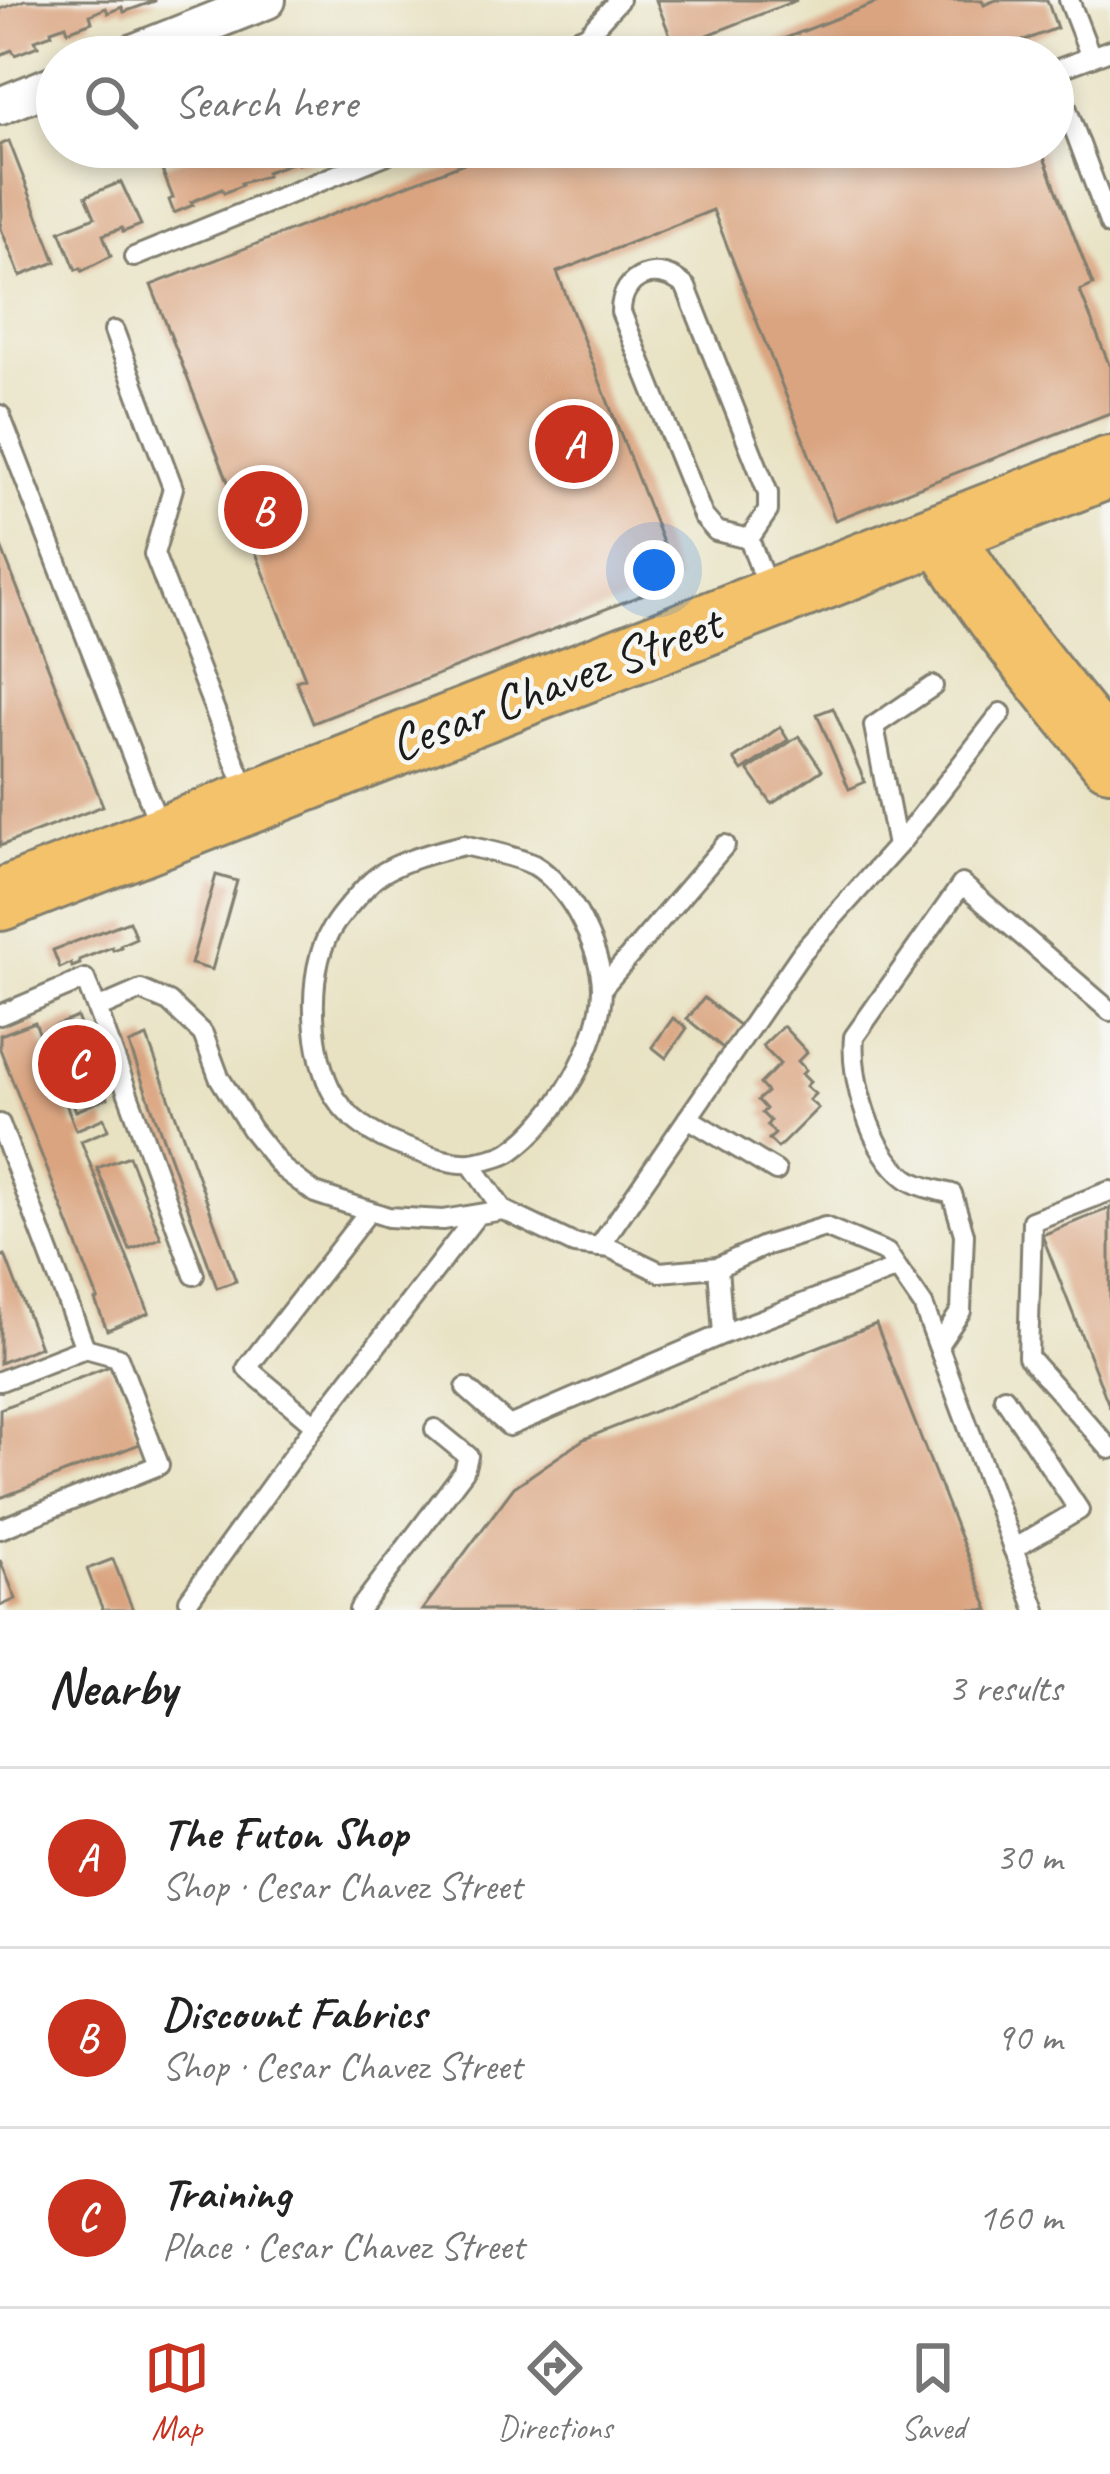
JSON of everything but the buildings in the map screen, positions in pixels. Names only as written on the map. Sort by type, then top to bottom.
[{"type":"main road","name":"Cesar Chavez Street","points":[[0,900],[1110,467]]},
{"type":"main road","points":[[942,533],[993,610],[1096,741]]},
{"type":"street","points":[[176,36],[266,0]]},
{"type":"street","points":[[0,106],[36,91]]},
{"type":"lane","points":[[584,36],[619,0]]},
{"type":"lane","points":[[1070,0],[1101,53]]},
{"type":"lane","points":[[1074,128],[1110,225]]},
{"type":"lane","points":[[134,257],[353,168]]},
{"type":"lane","points":[[662,272],[686,287],[768,493],[768,511],[749,539],[716,531],[703,516],[621,312],[628,286],[644,276],[662,272]]},
{"type":"lane","points":[[114,331],[173,488],[154,554],[251,803]]},
{"type":"lane","points":[[0,415],[163,836]]},
{"type":"lane","points":[[749,539],[772,598]]},
{"type":"lane","points":[[898,846],[874,726],[934,686]]},
{"type":"lane","points":[[599,1247],[803,951],[898,846],[1001,713]]},
{"type":"lane","points":[[602,988],[725,844]]},
{"type":"lane","points":[[464,845],[537,866],[570,899],[591,944],[602,988],[588,1051],[539,1126],[509,1153],[471,1164],[380,1139],[348,1113],[331,1090],[319,1053],[313,1004],[321,958],[334,924],[374,878],[426,854],[464,845]]},
{"type":"lane","points":[[938,1345],[961,1311],[964,1234],[952,1194],[909,1181],[886,1158],[857,1088],[854,1037],[962,884],[1110,1011]]},
{"type":"lane","points":[[0,1015],[85,979],[194,1275]]},
{"type":"lane","points":[[97,1009],[140,990],[169,1002],[203,1034],[219,1077],[251,1129],[283,1168],[315,1193],[388,1217],[443,1220],[503,1210]]},
{"type":"lane","points":[[688,1118],[776,1171]]},
{"type":"lane","points":[[0,1124],[85,1348]]},
{"type":"lane","points":[[471,1164],[503,1210],[574,1244],[610,1248],[660,1272],[718,1267],[825,1227],[887,1253],[923,1305],[1036,1610]]},
{"type":"lane","points":[[1110,1191],[1032,1221],[1028,1357],[1110,1449]]},
{"type":"lane","points":[[314,1425],[247,1368],[369,1211]]},
{"type":"lane","points":[[189,1600],[314,1425],[477,1215]]},
{"type":"lane","points":[[718,1267],[723,1334]]},
{"type":"lane","points":[[466,1388],[509,1426],[723,1334],[897,1268]]},
{"type":"lane","points":[[0,1381],[85,1348],[118,1357],[159,1465],[0,1528]]},
{"type":"lane","points":[[1004,1396],[1079,1510],[1013,1549]]},
{"type":"lane","points":[[359,1610],[464,1471],[468,1456],[435,1430]]},
{"type":"place","name":"The Futon Shop","points":[[574,444]]},
{"type":"place","name":"Discount Fabrics","points":[[263,510]]},
{"type":"place","name":"Training","points":[[77,1064]]}]
